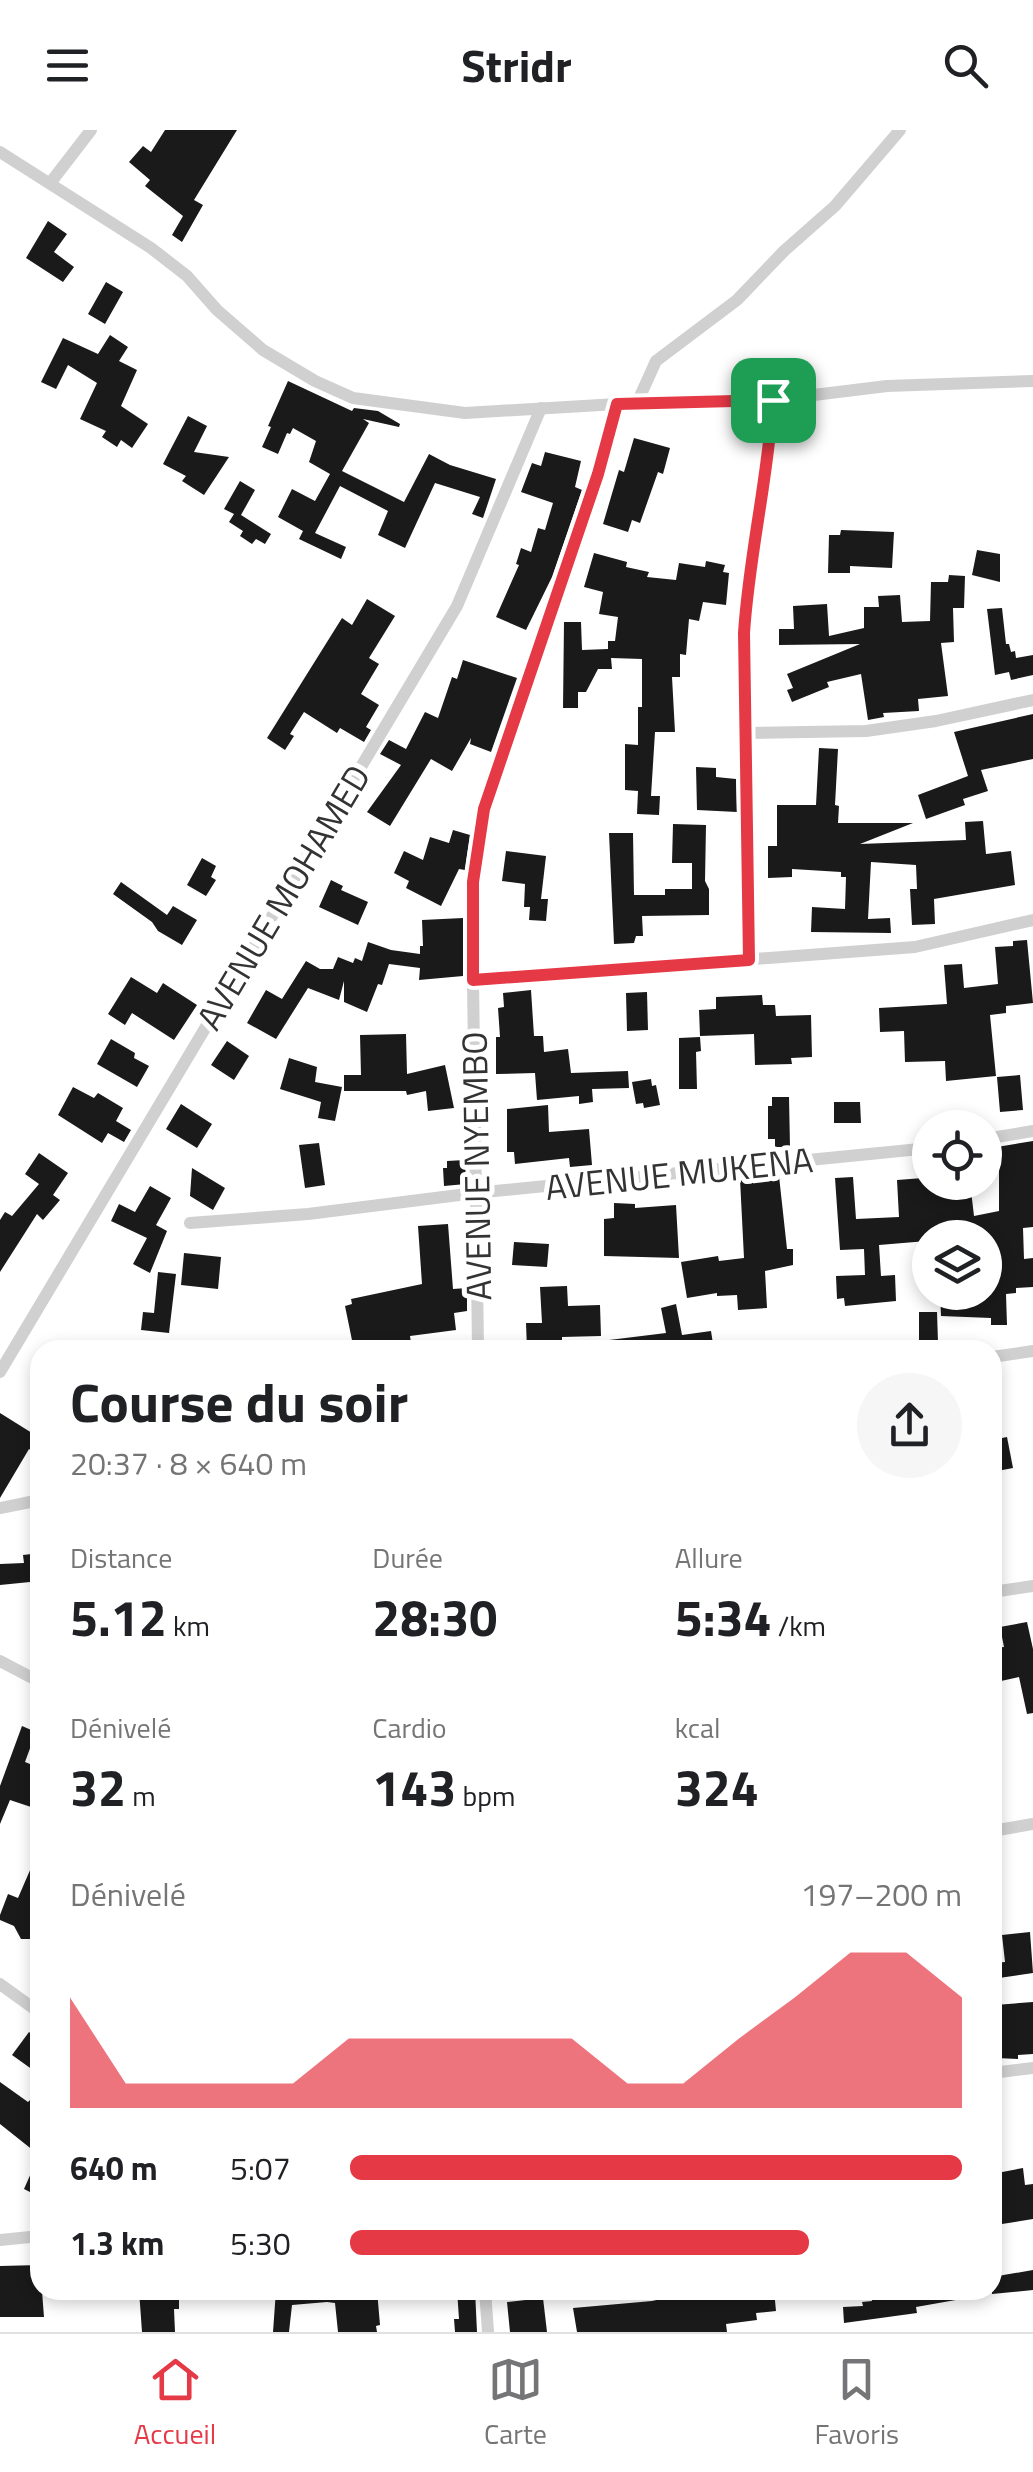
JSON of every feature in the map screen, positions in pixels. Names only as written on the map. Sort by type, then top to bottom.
[{"type":"street","points":[[51,182],[91,130]]},
{"type":"street","points":[[638,404],[656,360],[737,300],[835,206],[900,130]]},
{"type":"street","points":[[0,152],[151,248],[187,276],[240,332],[290,367],[343,395],[464,414],[617,404],[773,400],[887,386],[1033,381]]},
{"type":"street","points":[[749,960],[747,595],[768,468],[773,400]]},
{"type":"street","name":"AVENUE NYEMBO","points":[[478,1340],[473,882],[484,809],[598,474],[617,404]]},
{"type":"street","name":"AVENUE MOHAMED","points":[[0,1372],[457,606],[540,408]]},
{"type":"street","points":[[745,733],[866,731],[1033,700]]},
{"type":"street","points":[[473,980],[930,945],[1033,920]]},
{"type":"street","points":[[1002,1136],[1033,1131]]},
{"type":"street","name":"AVENUE MUKENA","points":[[190,1223],[912,1150]]},
{"type":"street","points":[[1002,1356],[1033,1351]]},
{"type":"street","points":[[0,1508],[30,1502]]},
{"type":"street","points":[[1002,1591],[1033,1586]]},
{"type":"street","points":[[0,1660],[30,1676]]},
{"type":"street","points":[[1002,1829],[1033,1824]]},
{"type":"street","points":[[0,1984],[30,2006]]},
{"type":"street","points":[[1002,2072],[1033,2068]]},
{"type":"street","points":[[0,2226],[20,2238]]},
{"type":"street","points":[[0,2240],[30,2237]]},
{"type":"street","points":[[486,2300],[488,2332]]},
{"type":"building","points":[[165,130],[237,130],[194,200],[203,205],[182,242],[172,235],[183,216],[145,186],[150,180],[129,162],[143,146],[151,152]]},
{"type":"building","points":[[48,221],[67,234],[54,252],[74,267],[63,282],[26,258]]},
{"type":"building","points":[[106,282],[123,292],[105,324],[88,314]]},
{"type":"building","points":[[110,335],[128,347],[119,361],[137,370],[121,406],[148,424],[132,448],[121,440],[117,447],[102,437],[106,431],[80,419],[97,383],[68,365],[56,389],[41,382],[63,338],[98,354]]},
{"type":"building","points":[[288,381],[352,411],[378,411],[400,424],[399,427],[363,419],[369,423],[342,471],[404,502],[429,454],[496,479],[483,518],[472,514],[480,497],[435,483],[405,548],[378,535],[388,511],[340,486],[315,533],[346,547],[341,559],[299,539],[303,531],[278,517],[292,489],[315,501],[330,474],[309,462],[316,441],[293,428],[278,454],[262,447]]},
{"type":"building","points":[[188,416],[207,426],[194,452],[229,457],[204,495],[182,481],[186,476],[163,464]]},
{"type":"building","points":[[634,438],[670,448],[663,474],[658,472],[640,523],[632,520],[628,532],[603,524],[619,470],[624,472]]},
{"type":"building","points":[[545,452],[581,461],[575,487],[582,490],[552,577],[526,630],[496,617],[519,565],[516,564],[521,548],[531,552],[538,528],[545,530],[553,503],[521,492],[532,463],[541,466]]},
{"type":"building","points":[[240,481],[255,490],[241,515],[271,534],[265,544],[256,539],[252,544],[240,536],[243,531],[229,522],[234,514],[224,509]]},
{"type":"building","points":[[841,530],[894,532],[892,568],[850,566],[850,573],[828,573],[829,535],[840,535]]},
{"type":"building","points":[[977,550],[1000,554],[1000,582],[972,575]]},
{"type":"building","points":[[594,553],[627,562],[626,567],[649,572],[647,577],[676,580],[679,563],[705,567],[706,561],[725,565],[723,572],[729,573],[726,605],[703,602],[699,621],[689,619],[686,655],[680,654],[680,677],[672,677],[675,732],[655,732],[651,796],[660,796],[659,815],[637,814],[638,791],[625,790],[625,744],[638,745],[642,659],[611,658],[612,669],[598,669],[586,692],[578,692],[578,708],[563,708],[564,622],[581,622],[582,650],[608,649],[608,641],[615,641],[618,617],[599,614],[603,592],[584,587]]},
{"type":"building","points":[[949,575],[965,576],[964,608],[953,608],[954,642],[941,643],[948,696],[918,699],[919,711],[883,713],[884,717],[868,720],[861,674],[827,682],[829,687],[792,702],[787,690],[793,688],[787,674],[860,644],[779,645],[779,629],[794,629],[793,606],[827,604],[829,636],[864,628],[864,607],[879,607],[878,596],[900,595],[902,622],[930,621],[931,582],[948,582]]},
{"type":"building","points":[[367,599],[395,616],[369,658],[379,664],[361,694],[379,705],[366,727],[371,730],[364,742],[340,728],[337,733],[304,712],[285,750],[267,738],[342,618],[352,625]]},
{"type":"building","points":[[1002,608],[1006,644],[1011,652],[1015,651],[1016,658],[1033,655],[1033,675],[1011,680],[1009,672],[995,675],[987,609]]},
{"type":"building","points":[[463,660],[517,678],[491,752],[470,744],[471,738],[452,771],[431,759],[390,826],[367,812],[401,765],[380,754],[389,740],[406,749],[425,712],[438,718],[452,677],[457,679]]},
{"type":"building","points":[[1033,714],[1033,759],[981,770],[988,791],[963,799],[965,805],[926,819],[918,795],[968,776],[954,732]]},
{"type":"building","points":[[819,748],[838,749],[838,823],[913,823],[860,844],[966,840],[965,822],[983,821],[986,854],[1011,851],[1015,885],[934,899],[935,924],[912,925],[910,889],[917,889],[916,865],[871,862],[868,919],[890,918],[891,933],[811,932],[812,907],[845,909],[846,877],[841,877],[841,872],[792,869],[792,877],[768,878],[768,846],[777,846],[777,805],[816,805]]},
{"type":"building","points":[[696,767],[716,768],[716,777],[736,779],[737,812],[697,810]]},
{"type":"building","points":[[673,824],[706,825],[709,915],[642,916],[643,936],[636,936],[634,943],[614,944],[609,833],[633,833],[634,895],[665,895],[665,889],[692,889],[692,863],[672,863]]},
{"type":"building","points":[[453,830],[470,835],[465,870],[459,869],[441,906],[406,888],[409,881],[394,873],[404,851],[423,860],[430,837],[449,843]]},
{"type":"building","points":[[506,851],[546,856],[541,899],[548,899],[546,921],[529,920],[530,907],[524,907],[525,884],[502,881]]},
{"type":"building","points":[[202,858],[216,866],[211,877],[216,880],[206,896],[187,885]]},
{"type":"building","points":[[331,880],[343,886],[341,890],[368,902],[358,925],[319,907]]},
{"type":"building","points":[[121,882],[167,915],[173,906],[197,920],[182,945],[158,931],[152,922],[113,894]]},
{"type":"building","points":[[463,918],[463,976],[419,980],[420,968],[389,964],[367,1012],[344,1002],[344,981],[339,1000],[308,988],[276,1039],[247,1023],[266,990],[282,999],[306,961],[320,969],[333,969],[338,957],[353,963],[355,958],[362,961],[368,942],[420,954],[422,920]]},
{"type":"building","points":[[1027,940],[1033,1003],[1006,1006],[1006,1013],[990,1015],[996,1076],[946,1081],[945,1061],[905,1062],[904,1031],[880,1032],[879,1008],[947,1004],[944,965],[962,964],[964,988],[998,984],[995,947]]},
{"type":"building","points":[[131,977],[157,993],[163,983],[197,1005],[174,1040],[132,1013],[125,1025],[108,1014]]},
{"type":"building","points":[[531,990],[534,1036],[543,1036],[544,1052],[568,1049],[571,1073],[628,1071],[629,1088],[592,1089],[593,1102],[579,1104],[579,1096],[537,1100],[535,1073],[496,1074],[498,1008],[504,1007],[503,993]]},
{"type":"building","points":[[647,992],[648,1030],[627,1031],[626,993]]},
{"type":"building","points":[[762,995],[763,1005],[775,1005],[776,1016],[811,1015],[812,1057],[791,1058],[792,1064],[755,1065],[754,1034],[700,1036],[699,1010],[716,1009],[716,997]]},
{"type":"building","points":[[406,1034],[407,1074],[445,1065],[454,1108],[428,1111],[426,1091],[407,1095],[406,1091],[344,1091],[344,1075],[361,1075],[360,1035]]},
{"type":"building","points":[[700,1037],[701,1051],[696,1052],[697,1089],[679,1089],[679,1038]]},
{"type":"building","points":[[111,1039],[149,1066],[137,1087],[97,1064]]},
{"type":"building","points":[[227,1041],[249,1056],[234,1080],[211,1065]]},
{"type":"building","points":[[289,1058],[317,1067],[315,1082],[342,1087],[335,1121],[318,1118],[321,1102],[280,1089]]},
{"type":"building","points":[[1020,1075],[1023,1110],[1000,1110],[997,1077]]},
{"type":"building","points":[[651,1079],[660,1105],[644,1108],[643,1103],[636,1104],[632,1082]]},
{"type":"building","points":[[73,1087],[94,1098],[98,1093],[123,1108],[116,1121],[131,1130],[124,1142],[108,1133],[102,1143],[58,1115]]},
{"type":"building","points":[[772,1097],[789,1097],[790,1147],[775,1147],[775,1139],[768,1139],[768,1106],[772,1106]]},
{"type":"building","points":[[834,1102],[860,1102],[861,1123],[834,1123]]},
{"type":"building","points":[[181,1104],[212,1124],[197,1148],[166,1129]]},
{"type":"building","points":[[548,1105],[549,1132],[589,1129],[592,1165],[570,1167],[569,1158],[515,1164],[514,1152],[507,1152],[507,1109]]},
{"type":"building","points":[[1033,1141],[1033,1227],[1023,1228],[1024,1259],[1033,1258],[1033,1287],[1016,1288],[1016,1293],[1006,1294],[1007,1325],[991,1325],[991,1318],[941,1316],[941,1310],[1002,1310],[1002,1220],[912,1220],[912,1242],[879,1245],[881,1276],[895,1275],[896,1301],[845,1306],[844,1298],[837,1299],[836,1276],[865,1275],[864,1249],[840,1250],[835,1178],[853,1177],[856,1219],[899,1217],[897,1180],[912,1179],[912,1200],[972,1200],[974,1216],[999,1211],[1002,1146]]},
{"type":"building","points":[[319,1143],[325,1185],[305,1188],[299,1145]]},
{"type":"building","points":[[39,1153],[68,1173],[53,1195],[60,1200],[43,1220],[37,1214],[0,1272],[0,1220],[5,1212],[12,1216],[39,1184],[25,1174]]},
{"type":"building","points":[[465,1160],[466,1184],[444,1186],[443,1168],[447,1168],[447,1161]]},
{"type":"building","points":[[192,1168],[225,1188],[213,1210],[190,1196]]},
{"type":"building","points":[[779,1176],[787,1249],[793,1249],[793,1265],[765,1271],[767,1308],[738,1310],[737,1295],[717,1293],[687,1298],[681,1262],[718,1256],[719,1261],[744,1258],[740,1179]]},
{"type":"building","points":[[150,1186],[171,1198],[156,1225],[167,1231],[150,1273],[133,1264],[147,1238],[111,1221],[119,1204],[135,1212]]},
{"type":"building","points":[[614,1203],[635,1204],[635,1208],[676,1205],[679,1258],[604,1256],[604,1219],[614,1218]]},
{"type":"building","points":[[448,1224],[453,1289],[467,1288],[467,1311],[454,1313],[456,1330],[410,1336],[411,1340],[352,1340],[345,1306],[352,1304],[351,1299],[422,1284],[418,1226]]},
{"type":"building","points":[[514,1242],[549,1244],[547,1267],[512,1265]]},
{"type":"building","points":[[184,1253],[221,1257],[218,1289],[181,1285]]},
{"type":"building","points":[[158,1272],[176,1274],[169,1333],[141,1330],[143,1312],[154,1313]]},
{"type":"building","points":[[567,1286],[568,1306],[600,1305],[601,1336],[527,1340],[526,1323],[542,1323],[540,1287]]},
{"type":"building","points":[[676,1304],[682,1335],[711,1331],[712,1340],[609,1340],[666,1333],[661,1308]]},
{"type":"building","points":[[919,1312],[937,1312],[938,1340],[919,1340]]},
{"type":"building","points":[[0,1413],[30,1432],[30,1450],[0,1498]]},
{"type":"building","points":[[1007,1437],[1013,1468],[1002,1470],[1002,1438]]},
{"type":"building","points":[[30,1554],[30,1582],[0,1585],[0,1564],[24,1563],[23,1555]]},
{"type":"building","points":[[1027,1622],[1033,1649],[1033,1713],[1027,1714],[1019,1677],[1002,1681],[1002,1627]]},
{"type":"building","points":[[22,1726],[30,1729],[25,1762],[30,1764],[30,1807],[10,1800],[0,1824],[0,1786]]},
{"type":"building","points":[[30,1870],[30,1939],[21,1939],[14,1926],[0,1920],[8,1894],[18,1898]]},
{"type":"building","points":[[1030,1932],[1033,1973],[1002,1978],[1002,1935]]},
{"type":"building","points":[[1033,2002],[1033,2054],[1002,2058],[1002,2004]]},
{"type":"building","points":[[29,2032],[30,2033],[30,2068],[12,2055]]},
{"type":"building","points":[[0,2082],[30,2100],[30,2148],[0,2124]]},
{"type":"building","points":[[1023,2168],[1025,2185],[1033,2184],[1033,2219],[1002,2224],[1002,2172]]},
{"type":"building","points":[[30,2265],[30,2300],[43,2300],[44,2317],[0,2317],[0,2266]]},
{"type":"building","points":[[1033,2270],[1033,2290],[1002,2293],[1002,2275]]},
{"type":"building","points":[[140,2300],[179,2300],[179,2309],[174,2309],[175,2332],[142,2332]]},
{"type":"building","points":[[275,2300],[378,2300],[377,2332],[338,2332],[335,2303],[327,2302],[292,2305],[289,2332],[273,2332]]},
{"type":"building","points":[[458,2300],[475,2300],[477,2332],[455,2332],[454,2319],[459,2319]]},
{"type":"building","points":[[543,2300],[547,2332],[510,2332],[507,2302]]},
{"type":"building","points":[[775,2300],[776,2311],[756,2313],[757,2320],[726,2324],[727,2332],[577,2332],[573,2308],[652,2301]]},
{"type":"building","points":[[956,2300],[916,2307],[917,2313],[844,2323],[843,2307],[863,2306],[862,2302]]},
{"type":"route","points":[[773,400],[770,453],[744,633],[749,960],[473,980],[473,882],[484,809],[598,474],[617,404],[773,400]]}]
